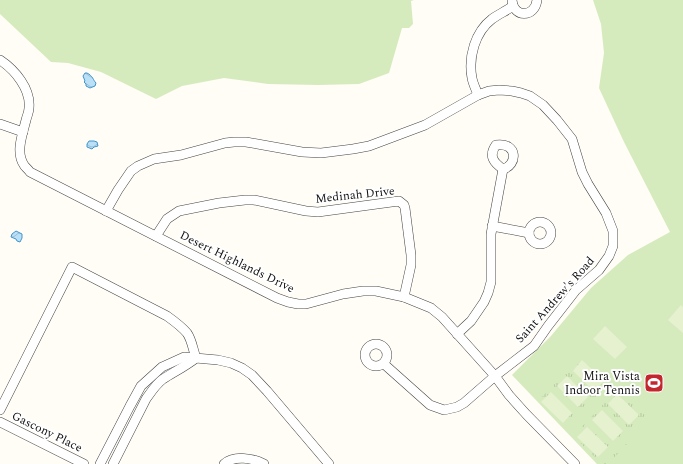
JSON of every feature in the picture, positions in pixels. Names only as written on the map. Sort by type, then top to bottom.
[{"type":"street","points":[[478,95],[474,86],[471,61],[473,49],[479,34],[492,19],[513,3],[516,10],[525,14],[534,10],[537,0]]},
{"type":"street","name":"Desert Highlands Drive","points":[[0,60],[13,70],[22,82],[27,94],[30,108],[21,140],[20,155],[23,164],[30,172],[277,298],[288,302],[306,304],[343,294],[362,291],[388,293],[404,297],[431,308],[442,317],[495,376],[526,414],[575,464]]},
{"type":"street","name":"Saint Andrew's Road","points":[[106,211],[131,171],[154,159],[181,155],[234,142],[246,142],[302,152],[321,153],[353,150],[370,146],[425,125],[478,95],[489,91],[499,90],[521,93],[530,96],[543,105],[572,139],[582,172],[606,213],[613,231],[613,246],[609,256],[599,270],[576,290],[534,346],[495,376],[464,403],[457,407],[444,410],[430,405],[384,364]]},
{"type":"street","points":[[0,124],[23,132]]},
{"type":"street","points":[[457,334],[477,313],[488,293],[491,282],[491,234],[501,187],[503,169]]},
{"type":"street","name":"Medinah Drive","points":[[156,236],[167,219],[179,211],[218,203],[254,200],[306,211],[318,212],[399,201],[406,208],[411,255],[411,265],[404,297]]},
{"type":"street","points":[[492,226],[529,233]]},
{"type":"street","points":[[0,410],[72,267],[167,316],[180,326],[187,334],[192,343],[196,358]]},
{"type":"street","points":[[100,464],[141,386],[162,367],[184,357],[218,360],[231,363],[252,375],[329,464]]},
{"type":"street","points":[[113,464],[152,390],[161,380],[196,358]]},
{"type":"street","name":"Gascony Place","points":[[0,422],[84,464]]},
{"type":"street","points":[[224,464],[228,461],[239,458],[259,461],[264,464]]},
{"type":"green space","points":[[0,0],[414,0],[411,1],[413,24],[409,28],[402,28],[389,73],[359,84],[268,84],[224,78],[182,86],[156,99],[101,72],[68,63],[51,62],[0,14]]},
{"type":"green space","points":[[593,0],[683,0],[683,464],[597,464],[512,375],[551,336],[591,288],[628,255],[670,232],[624,142],[599,88],[604,53],[601,24]]},
{"type":"green space","points":[[681,305],[683,307],[683,333],[668,320]]},
{"type":"green space","points":[[605,326],[627,347],[615,359],[593,339]]},
{"type":"green space","points":[[583,354],[612,383],[567,428],[539,400]]},
{"type":"green space","points":[[582,360],[604,381],[594,391],[573,371]]},
{"type":"green space","points":[[567,376],[588,397],[578,407],[557,386]]},
{"type":"green space","points":[[618,389],[650,420],[608,464],[602,464],[573,436]]},
{"type":"green space","points":[[551,392],[572,413],[563,423],[541,402]]},
{"type":"green space","points":[[617,394],[639,415],[629,425],[608,404]]},
{"type":"green space","points":[[602,410],[623,431],[613,441],[592,420]]},
{"type":"green space","points":[[587,427],[608,447],[598,457],[577,437]]},
{"type":"water","points":[[85,73],[92,77],[96,83],[95,86],[90,88],[86,86],[83,76]]},
{"type":"water","points":[[89,141],[97,142],[98,146],[92,149],[87,147]]},
{"type":"water","points":[[16,231],[22,234],[20,242],[11,237]]},
{"type":"place","name":"Mira Vista Indoor Tennis","points":[[654,383]]}]
